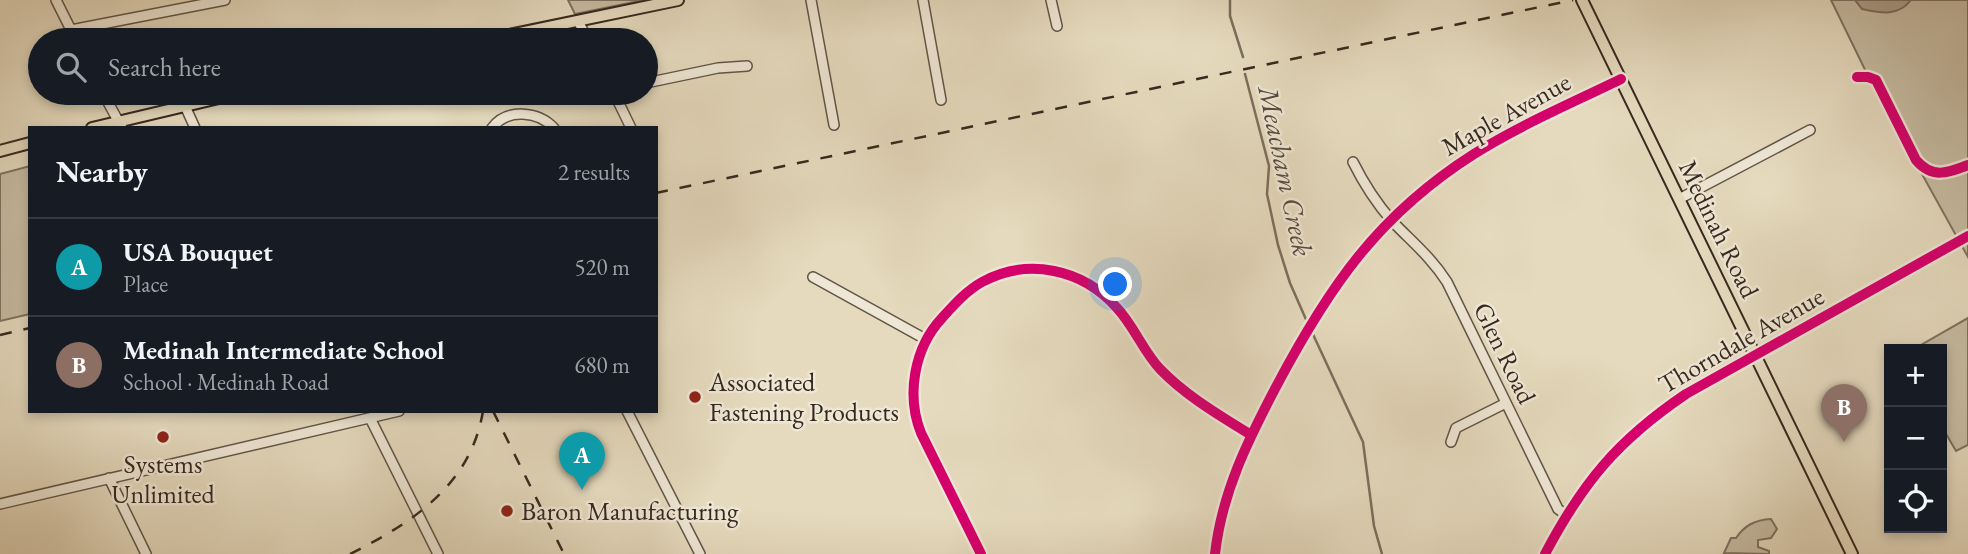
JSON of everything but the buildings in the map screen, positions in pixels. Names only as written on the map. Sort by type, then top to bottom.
[{"type":"main road","points":[[541,28],[678,0]]},
{"type":"main road","name":"Medinah Road","points":[[1582,0],[1852,554]]},
{"type":"main road","points":[[120,125],[189,105]]},
{"type":"main road","points":[[0,151],[28,144]]},
{"type":"street","points":[[56,0],[70,28]]},
{"type":"street","points":[[81,28],[224,0]]},
{"type":"street","points":[[811,0],[834,125]]},
{"type":"street","points":[[923,0],[941,100]]},
{"type":"street","points":[[1051,0],[1057,26]]},
{"type":"street","points":[[578,20],[582,28]]},
{"type":"street","points":[[658,80],[718,68],[747,66]]},
{"type":"street","name":"Maple Avenue","points":[[1215,554],[1228,491],[1251,435],[1310,324],[1353,261],[1391,220],[1434,181],[1476,153],[1621,79]]},
{"type":"street","points":[[109,105],[120,125]]},
{"type":"street","points":[[620,105],[630,126]]},
{"type":"street","points":[[185,106],[194,126]]},
{"type":"street","points":[[493,126],[513,114],[532,114],[548,121],[552,126]]},
{"type":"street","points":[[1679,200],[1810,130]]},
{"type":"street","name":"Glen Road","points":[[1353,162],[1360,177],[1391,220],[1433,260],[1447,282],[1558,509],[1566,515]]},
{"type":"street","name":"Thorndale Avenue","points":[[1545,554],[1566,515],[1594,475],[1636,431],[1686,394],[1968,236]]},
{"type":"street","points":[[981,554],[917,423],[913,404],[913,380],[927,340],[940,320],[964,295],[982,282],[1000,275],[1037,269],[1065,272],[1100,290],[1116,306],[1146,352],[1173,381],[1198,401],[1251,435]]},
{"type":"street","points":[[813,277],[927,340]]},
{"type":"street","points":[[1451,442],[1456,428],[1506,403]]},
{"type":"street","points":[[0,504],[391,413]]},
{"type":"street","points":[[628,413],[700,554]]},
{"type":"street","points":[[370,418],[438,554]]},
{"type":"street","points":[[108,478],[146,554]]},
{"type":"shaded area","points":[[568,0],[644,0],[575,14]]},
{"type":"shaded area","points":[[1831,0],[1968,0],[1968,257],[1872,84]]},
{"type":"shaded area","points":[[1855,0],[1911,0],[1901,9],[1882,12],[1862,9]]},
{"type":"shaded area","points":[[28,167],[28,314],[0,321],[0,174]]},
{"type":"shaded area","points":[[1968,318],[1968,445],[1956,451],[1947,436],[1947,344],[1923,344]]},
{"type":"shaded area","points":[[1771,519],[1777,529],[1771,538],[1758,540],[1758,547],[1769,551],[1769,554],[1724,553],[1731,538],[1736,538],[1755,522]]},
{"type":"waterway","name":"Meacham Creek","points":[[1230,0],[1230,16],[1243,57]]},
{"type":"waterway","name":"Meacham Creek","points":[[1245,74],[1269,166],[1267,194],[1278,245],[1290,283],[1308,324]]},
{"type":"waterway","name":"Meacham Creek","points":[[1311,330],[1363,442],[1374,526],[1382,554]]},
{"type":"railway","points":[[658,193],[1573,0]]},
{"type":"railway","points":[[0,335],[28,328]]},
{"type":"railway","points":[[350,554],[416,515],[452,481],[466,460],[482,413]]},
{"type":"railway","points":[[494,413],[564,554]]},
{"type":"cycle path","points":[[1857,77],[1876,80],[1916,160],[1922,166],[1940,173],[1968,165]]},
{"type":"cycle path","points":[[1215,554],[1218,531],[1230,488],[1256,426],[1296,349],[1359,256],[1410,202],[1474,154],[1528,124],[1621,79]]},
{"type":"cycle path","points":[[1545,554],[1574,505],[1604,464],[1662,411],[1686,394],[1968,236]]},
{"type":"cycle path","points":[[981,554],[921,433],[914,403],[915,372],[925,343],[942,318],[960,298],[982,282],[1000,274],[1018,270],[1054,271],[1088,284],[1117,308],[1154,362],[1170,379],[1203,405],[1251,435]]},
{"type":"place","name":"Associated Fastening Products","points":[[695,397]]},
{"type":"place","name":"Systems Unlimited","points":[[163,437]]},
{"type":"place","name":"Medinah Intermediate School","points":[[1844,442]]},
{"type":"place","name":"USA Bouquet","points":[[582,490]]},
{"type":"place","name":"Baron Manufacturing","points":[[507,511]]}]
